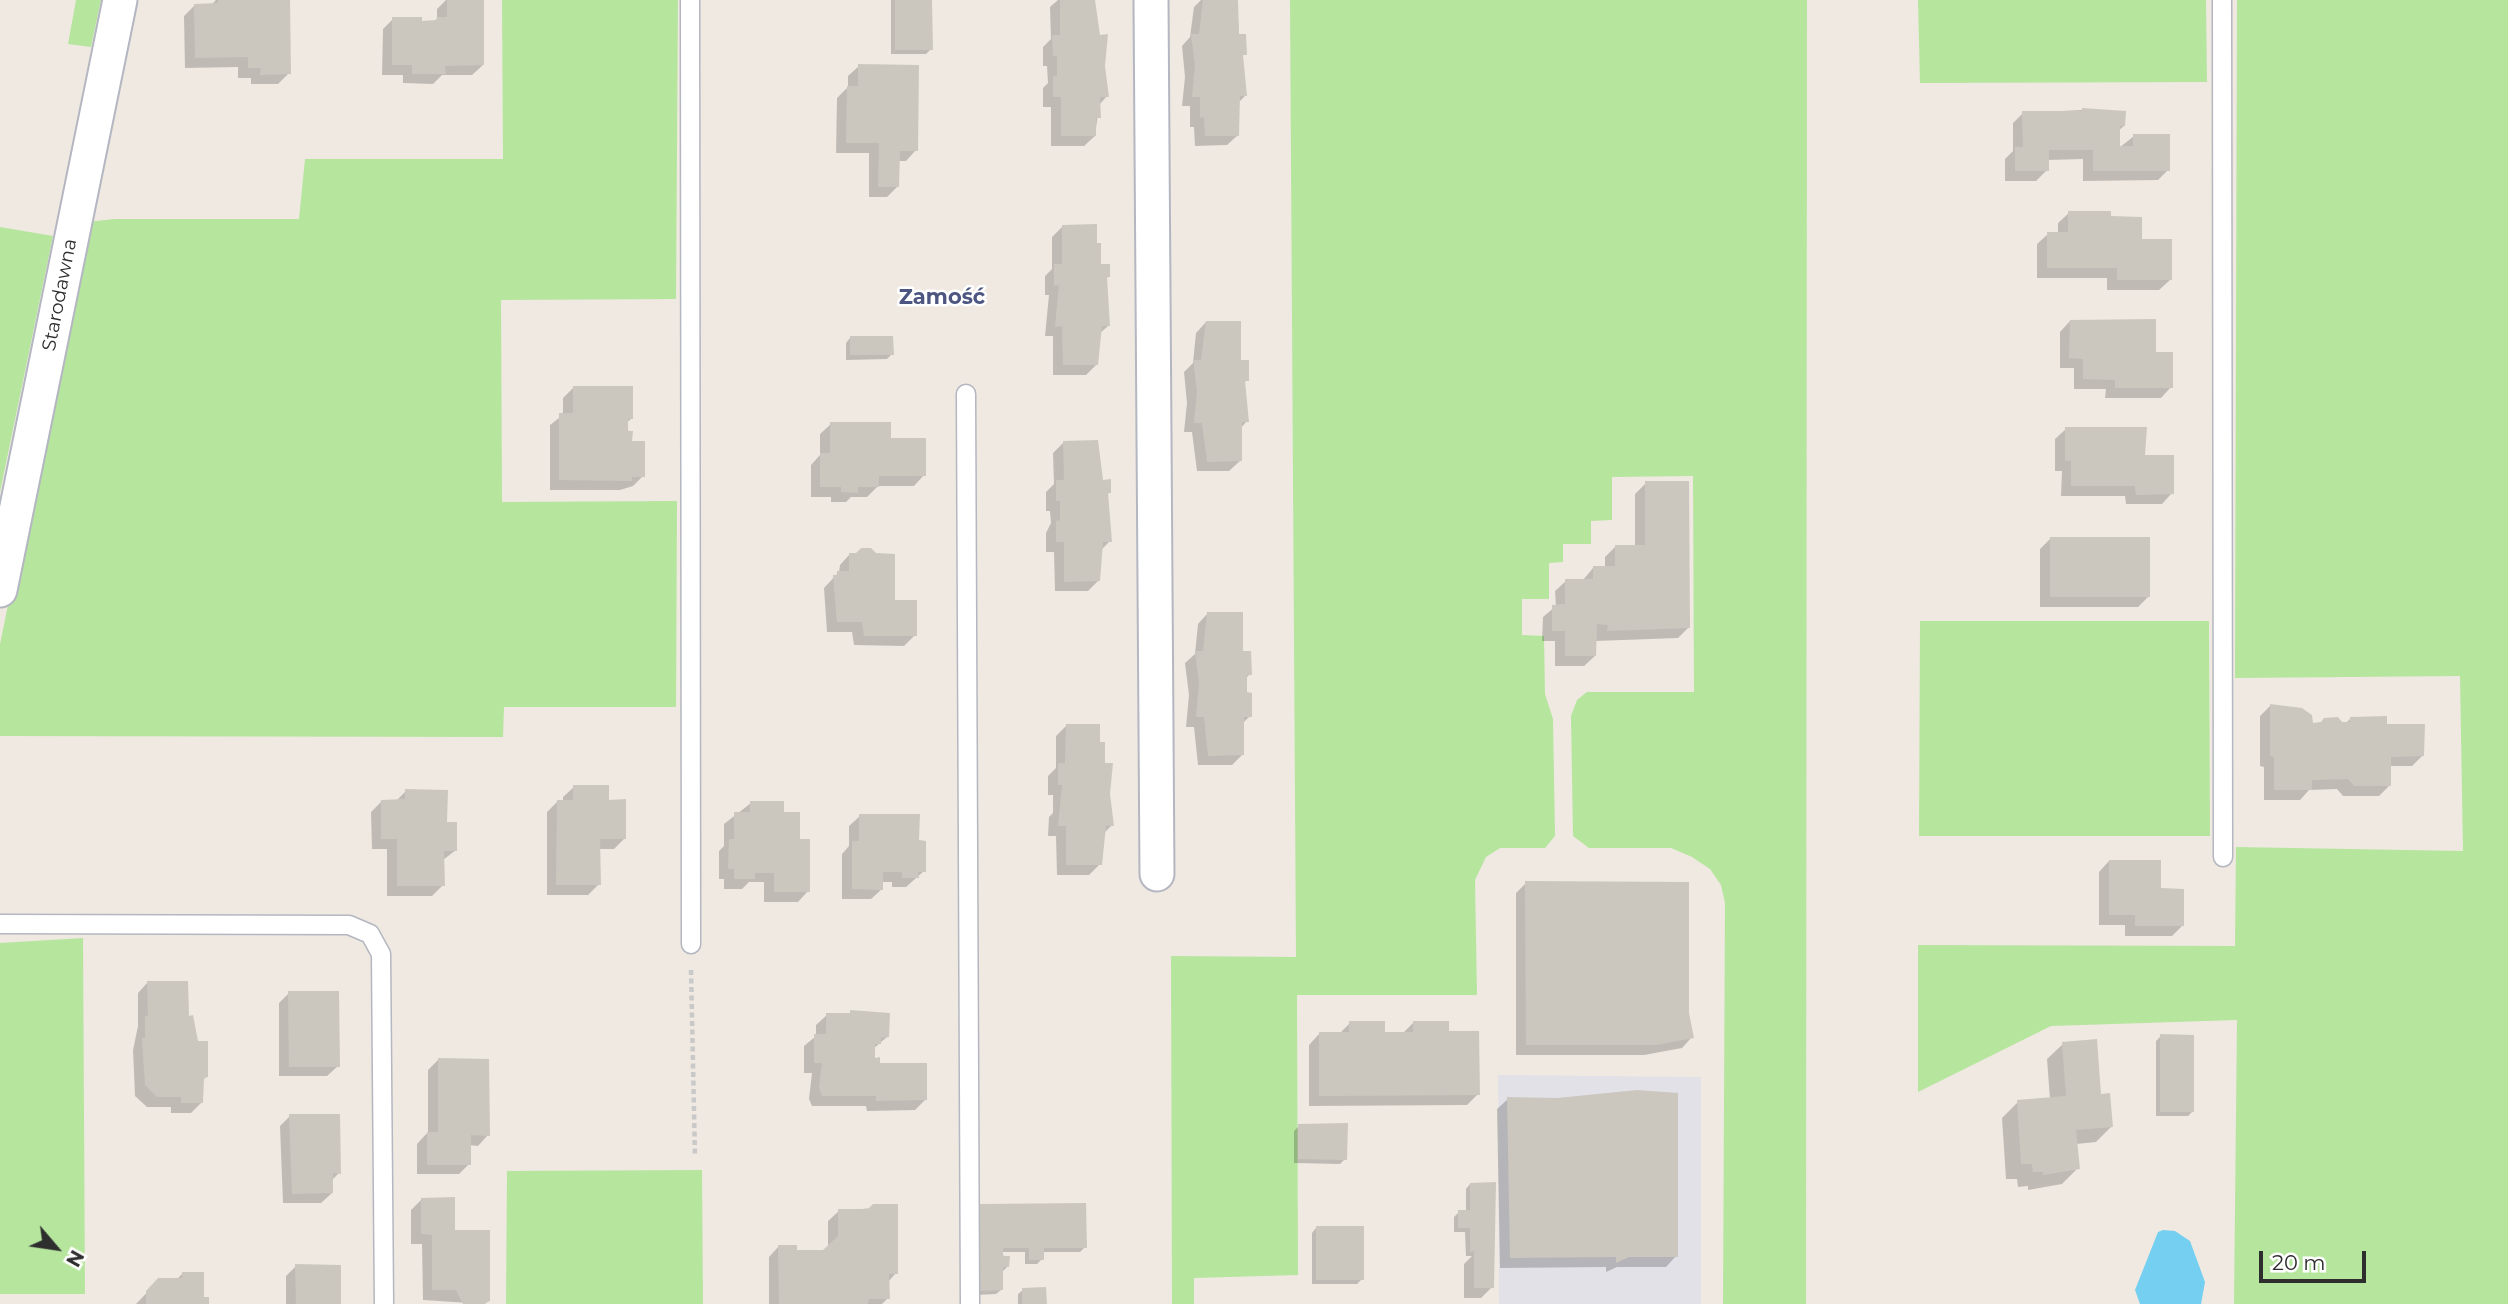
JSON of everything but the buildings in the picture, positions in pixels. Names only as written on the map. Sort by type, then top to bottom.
[{"type":"street","name":"Starodawna","points":[[0,590],[120,0]]},
{"type":"street","points":[[1151,0],[1157,874]]},
{"type":"lane","points":[[690,0],[691,944]]},
{"type":"lane","points":[[2222,0],[2223,857]]},
{"type":"lane","points":[[966,394],[970,1304]]},
{"type":"lane","points":[[0,925],[349,925],[370,934],[381,954],[384,1304]]},
{"type":"path","points":[[691,944],[695,1157]]},
{"type":"shaded area","points":[[1498,1075],[1701,1077],[1701,1304],[1499,1304]]},
{"type":"green space","points":[[76,0],[101,0],[91,47],[68,44]]},
{"type":"green space","points":[[502,0],[678,0],[676,299],[501,300],[502,502],[677,501],[676,707],[504,707],[503,737],[0,736],[0,644],[87,222],[115,219],[299,219],[305,159],[503,159]]},
{"type":"green space","points":[[1290,0],[1807,0],[1806,1304],[1723,1304],[1725,903],[1721,885],[1710,869],[1671,848],[1589,848],[1573,836],[1571,716],[1577,700],[1587,692],[1694,692],[1693,476],[1612,477],[1612,520],[1591,521],[1591,544],[1563,544],[1563,562],[1549,563],[1549,599],[1522,599],[1522,635],[1544,636],[1545,694],[1553,719],[1555,836],[1545,848],[1500,848],[1486,857],[1475,880],[1477,995],[1297,995],[1298,1275],[1194,1278],[1194,1304],[1172,1304],[1171,956],[1296,957]]},
{"type":"green space","points":[[1918,0],[2206,0],[2207,82],[1920,83]]},
{"type":"green space","points":[[2237,0],[2508,0],[2508,1304],[2234,1304],[2237,1020],[2051,1026],[1918,1092],[1918,945],[2235,946],[2236,847],[2463,851],[2460,676],[2235,678]]},
{"type":"green space","points":[[0,227],[53,236],[0,492]]},
{"type":"green space","points":[[1920,621],[2209,621],[2210,836],[1919,836]]},
{"type":"green space","points":[[83,938],[85,1294],[0,1294],[0,943]]},
{"type":"green space","points":[[702,1170],[703,1304],[506,1304],[507,1171]]},
{"type":"water","points":[[2175,1231],[2190,1241],[2205,1282],[2201,1304],[2140,1304],[2135,1290],[2158,1232]]},
{"type":"district","name":"Zamość","points":[[942,298]]}]
